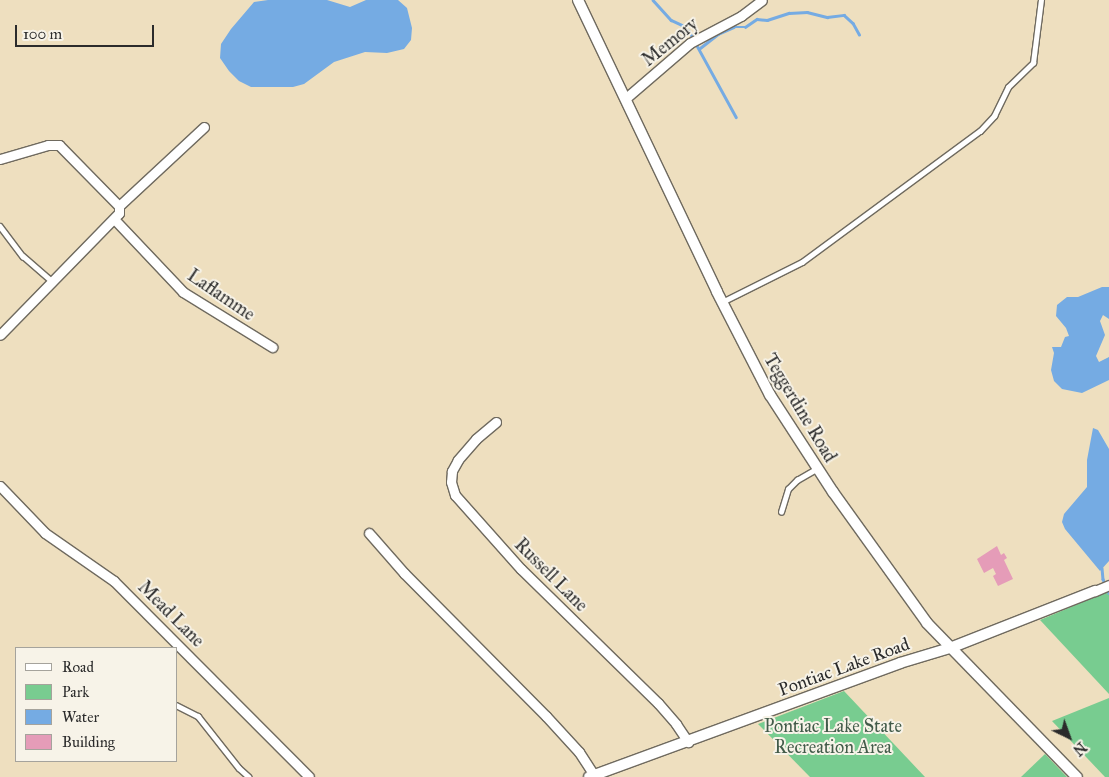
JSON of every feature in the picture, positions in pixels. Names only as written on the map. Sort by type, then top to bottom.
[{"type":"street","name":"Teggerdine Road","points":[[578,0],[722,302],[770,395],[818,468],[927,623],[1077,777]]},
{"type":"street","name":"Memory","points":[[626,98],[690,43],[710,30],[741,16],[762,0]]},
{"type":"street","points":[[119,206],[204,127]]},
{"type":"street","points":[[0,159],[48,145],[59,145],[119,206],[119,214],[115,220],[0,335]]},
{"type":"street","name":"Laflamme","points":[[115,220],[183,292],[272,347]]},
{"type":"street","name":"Russell Lane","points":[[496,422],[476,439],[458,460],[452,471],[455,495],[521,569],[658,703],[688,742]]},
{"type":"street","name":"Mead Lane","points":[[0,486],[45,533],[114,580],[309,777]]},
{"type":"street","points":[[369,533],[404,573],[546,716],[579,752],[592,776]]},
{"type":"street","name":"Pontiac Lake Road","points":[[592,776],[900,663],[950,648],[1109,585]]},
{"type":"lane","points":[[722,302],[802,262],[980,131],[994,116],[1008,87],[1033,63],[1041,0]]},
{"type":"lane","points":[[0,226],[23,256],[53,282]]},
{"type":"lane","points":[[780,512],[784,496],[792,485],[818,468]]},
{"type":"lane","points":[[178,705],[198,716],[238,768],[249,777]]},
{"type":"green space","points":[[1109,591],[1109,694],[1040,620]]},
{"type":"green space","name":"Pontiac Lake State Recreation Area","points":[[844,691],[925,777],[810,777],[758,724]]},
{"type":"green space","points":[[1109,698],[1109,777],[1105,777],[1052,721]]},
{"type":"green space","points":[[1045,754],[1067,777],[1021,777]]},
{"type":"water","points":[[268,0],[327,0],[350,7],[366,0],[398,0],[407,8],[412,28],[411,40],[404,49],[387,53],[365,52],[334,62],[304,84],[293,87],[251,87],[239,81],[229,71],[220,58],[221,44],[254,2]]},
{"type":"water","points":[[1102,287],[1109,287],[1109,319],[1103,315],[1100,321],[1105,335],[1096,356],[1099,362],[1109,357],[1109,380],[1082,393],[1062,389],[1054,381],[1051,370],[1054,353],[1052,347],[1061,347],[1065,337],[1069,336],[1066,328],[1056,316],[1057,305],[1067,297],[1078,297]]},
{"type":"water","points":[[1093,428],[1098,430],[1109,449],[1109,561],[1100,571],[1065,529],[1062,522],[1064,514],[1087,487],[1087,460]]},
{"type":"building","points":[[997,546],[1001,555],[1004,553],[1007,558],[1004,560],[1013,579],[998,586],[993,576],[996,574],[993,568],[984,573],[977,559]]},
{"type":"waterway","points":[[653,0],[671,20],[689,31],[736,117]]},
{"type":"waterway","points":[[700,48],[718,34],[734,27],[745,27],[757,19],[767,20],[789,13],[807,12],[827,17],[844,15],[853,23],[859,34]]},
{"type":"waterway","points":[[1102,568],[1103,579],[1109,593]]}]
